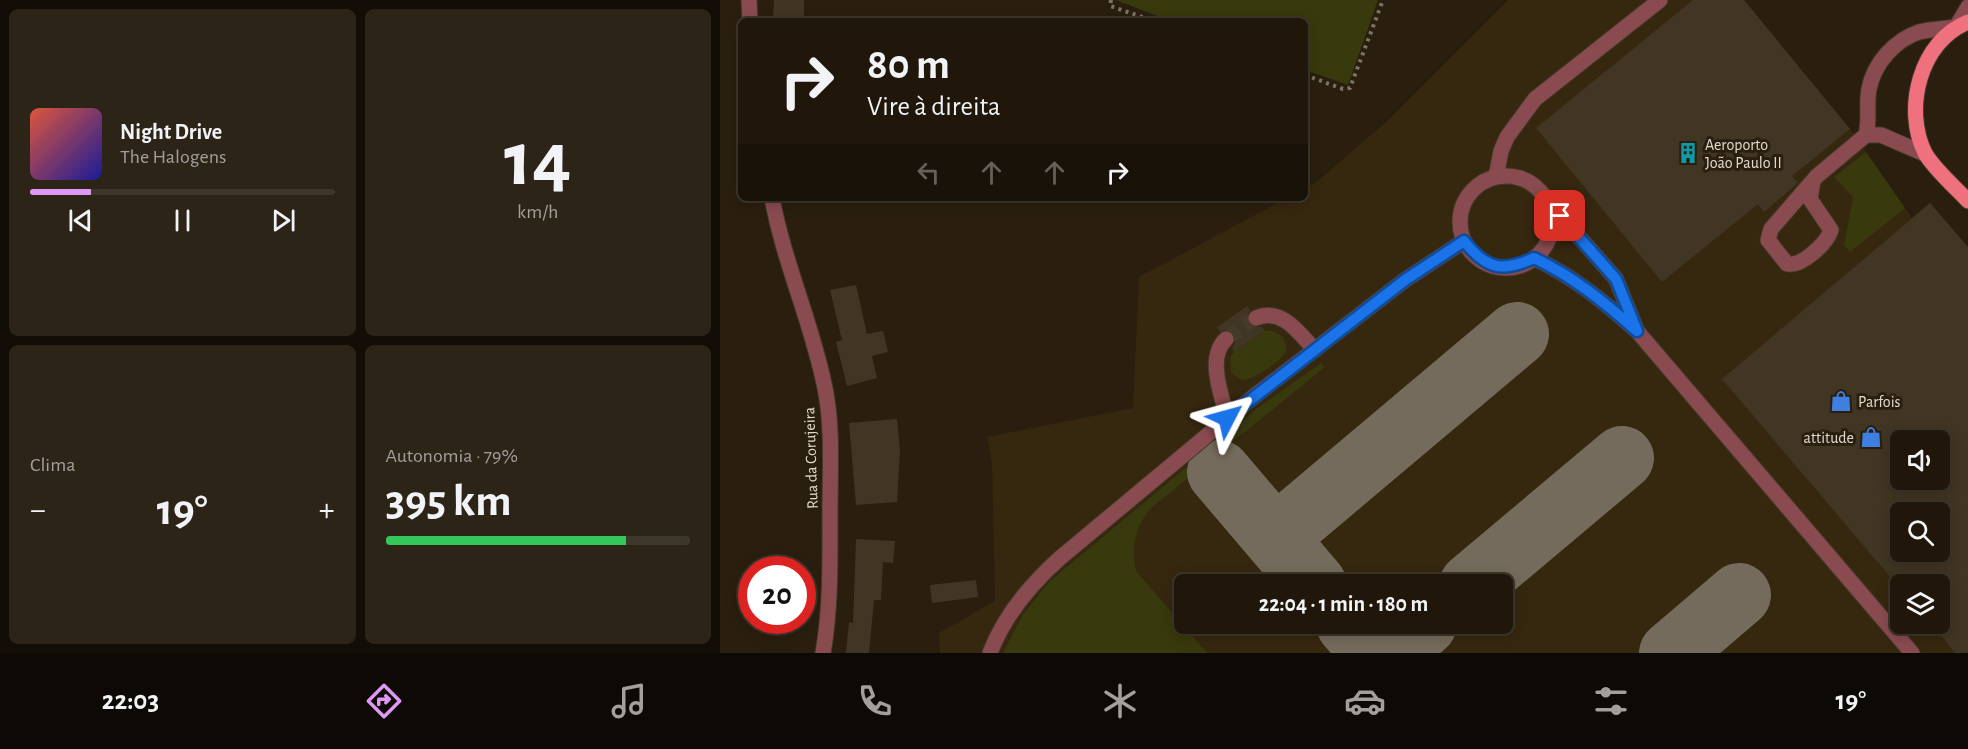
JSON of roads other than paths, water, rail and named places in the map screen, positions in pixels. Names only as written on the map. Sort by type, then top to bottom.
[{"type":"main road","points":[[1962,25],[1938,45],[1927,61],[1917,87],[1915,121],[1925,154],[1968,201]]},
{"type":"street","points":[[749,0],[750,18]]},
{"type":"street","points":[[1496,177],[1501,151],[1507,138],[1535,99],[1660,0]]},
{"type":"street","points":[[1866,135],[1869,89],[1873,75],[1887,53],[1911,35],[1922,31],[1962,25],[1968,7]]},
{"type":"street","points":[[1813,181],[1810,199],[1831,230],[1829,236],[1802,261],[1792,265],[1787,264],[1768,240],[1768,235],[1813,181],[1866,135],[1881,135],[1925,154]]},
{"type":"street","points":[[1548,202],[1552,223],[1548,243],[1534,258],[1516,267],[1495,267],[1477,257],[1464,241],[1460,221],[1465,201],[1478,185],[1496,177],[1517,177],[1535,186],[1616,279],[1637,331]]},
{"type":"street","name":"Rua da Corujeira","points":[[773,201],[778,231],[813,341],[829,414],[830,561],[823,653]]},
{"type":"street","points":[[990,653],[1008,618],[1041,574],[1227,418],[1405,280],[1464,241]]},
{"type":"street","points":[[1534,258],[1562,271],[1588,289],[1637,331],[1912,653]]},
{"type":"street","points":[[1256,318],[1268,314],[1285,320],[1315,350]]},
{"type":"street","points":[[1226,339],[1220,345],[1216,363],[1227,418]]},
{"type":"tunnel","points":[[1226,339],[1256,318]]},
{"type":"place","name":"Aeroporto João Paulo II","points":[[1688,153]]},
{"type":"place","name":"Parfois","points":[[1841,401]]},
{"type":"place","name":"attitude","points":[[1871,437]]}]
